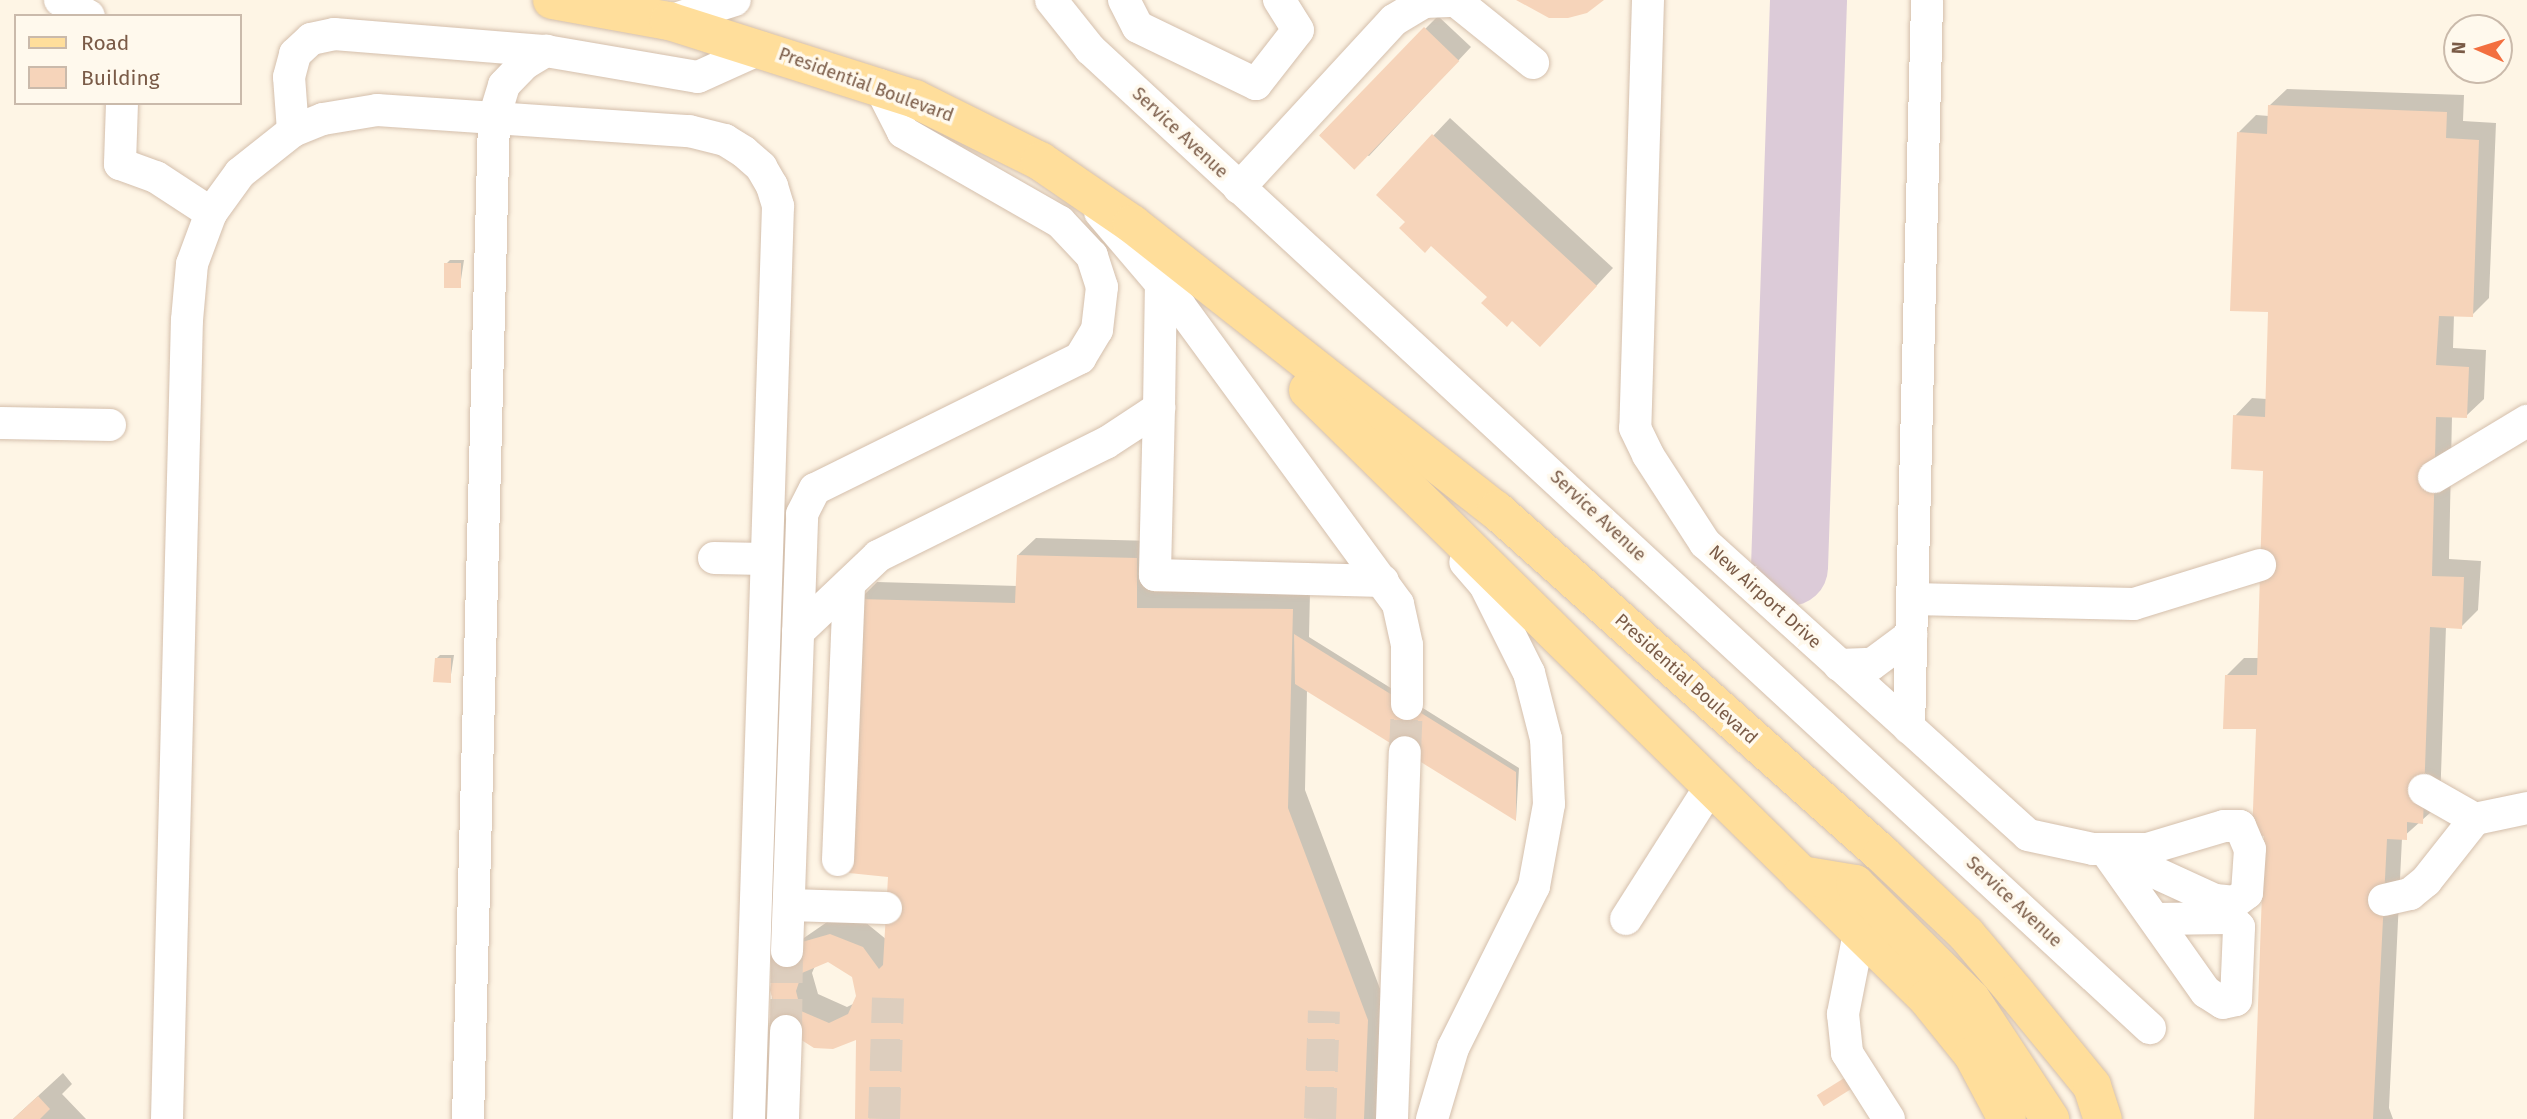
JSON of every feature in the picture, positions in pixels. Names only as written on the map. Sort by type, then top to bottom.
[{"type":"main road","name":"Presidential Boulevard","points":[[552,0],[669,21],[878,85],[965,120],[1077,186],[1132,224],[1214,293],[1496,510],[1578,580],[1882,854],[1966,934],[2016,993],[2092,1086],[2103,1119]]},
{"type":"main road","name":"Presidential Boulevard","points":[[1214,293],[1392,476],[1927,998],[1973,1055],[2007,1119]]},
{"type":"main road","points":[[1801,875],[1856,884],[1971,999],[2050,1119]]},
{"type":"main road","points":[[2016,993],[2072,1119]]},
{"type":"lane","points":[[60,0],[85,14]]},
{"type":"lane","points":[[669,21],[735,0]]},
{"type":"lane","name":"Service Avenue","points":[[1051,0],[1090,49],[2150,1028]]},
{"type":"lane","points":[[1124,0],[1138,27],[1256,85],[1298,30],[1279,0]]},
{"type":"lane","name":"New Airport Drive","points":[[1648,0],[1635,428],[1705,543],[2028,835],[2105,850],[2156,919]]},
{"type":"lane","points":[[1909,728],[1927,0]]},
{"type":"lane","points":[[1239,188],[1394,20],[1424,2],[1456,1],[1533,63]]},
{"type":"lane","points":[[293,131],[289,77],[295,54],[311,40],[334,34],[546,51],[698,77],[762,48]]},
{"type":"lane","points":[[468,1119],[494,118],[504,85],[524,64],[546,51]]},
{"type":"lane","points":[[787,951],[802,514],[815,489],[1080,358],[1097,330],[1102,287],[1092,256],[1060,222],[903,132],[878,85]]},
{"type":"lane","points":[[121,105],[120,164],[156,177],[211,213]]},
{"type":"lane","points":[[167,1119],[187,320],[192,264],[211,213],[240,173],[293,131],[323,118],[377,110],[689,131],[725,140],[761,167],[778,206],[749,1119]]},
{"type":"lane","points":[[1077,186],[1161,284],[1398,604],[1407,645],[1407,704]]},
{"type":"lane","points":[[1161,284],[1155,575],[1383,581]]},
{"type":"lane","points":[[798,632],[878,556],[1106,443],[1158,408]]},
{"type":"lane","points":[[2434,477],[2527,421]]},
{"type":"lane","points":[[0,423],[110,425]]},
{"type":"lane","points":[[1392,476],[1485,585],[1529,673],[1546,739],[1549,804],[1534,886],[1454,1048],[1432,1119]]},
{"type":"lane","points":[[714,558],[765,559]]},
{"type":"lane","points":[[1912,599],[2134,604],[2260,565]]},
{"type":"lane","points":[[790,858],[844,860],[849,584]]},
{"type":"lane","points":[[1839,665],[1872,664],[1911,635]]},
{"type":"lane","points":[[1392,1119],[1405,752]]},
{"type":"lane","points":[[1626,919],[1710,787]]},
{"type":"lane","points":[[2424,790],[2475,819]]},
{"type":"lane","points":[[2384,900],[2410,894],[2426,881],[2475,819],[2527,808]]},
{"type":"lane","points":[[789,905],[886,908]]},
{"type":"lane","points":[[1859,933],[1843,1014],[1847,1053],[1889,1119]]},
{"type":"lane","points":[[783,1119],[786,1031]]},
{"type":"building","points":[[1516,0],[1604,0],[1587,13],[1568,18],[1549,18]]},
{"type":"building","points":[[1424,27],[1459,61],[1354,170],[1319,136]]},
{"type":"building","points":[[2268,105],[2447,112],[2446,138],[2479,140],[2473,317],[2439,316],[2436,365],[2469,367],[2467,418],[2436,417],[2432,576],[2464,577],[2462,629],[2430,627],[2423,824],[2407,822],[2407,840],[2387,839],[2373,1119],[2254,1119],[2264,836],[2252,836],[2256,729],[2223,729],[2225,675],[2257,675],[2263,471],[2231,469],[2233,415],[2265,417],[2268,312],[2230,311],[2237,132],[2267,134]]},
{"type":"building","points":[[1432,134],[1597,286],[1540,347],[1512,321],[1507,327],[1481,303],[1487,297],[1431,246],[1425,253],[1399,228],[1405,222],[1376,195]]},
{"type":"building","points":[[444,263],[461,263],[461,288],[444,288]]},
{"type":"building","points":[[1017,555],[1137,558],[1137,608],[1293,609],[1288,808],[1368,1020],[1364,1119],[855,1119],[856,1040],[833,1049],[814,1048],[781,1027],[770,990],[773,972],[795,944],[830,934],[863,947],[879,969],[883,965],[888,877],[849,873],[858,599],[1015,603]],"holes":[[[828,962],[852,977],[856,996],[848,1014],[829,1023],[801,1011],[796,991],[802,973]]]},
{"type":"building","points":[[1294,634],[1516,772],[1516,821],[1295,684]]},
{"type":"building","points":[[435,658],[451,658],[451,683],[433,682]]},
{"type":"building","points":[[1849,1075],[1856,1086],[1824,1106],[1817,1095]]},
{"type":"building","points":[[38,1096],[50,1109],[40,1119],[13,1119]]},
{"type":"taxiway","points":[[1789,567],[1808,0]]},
{"type":"tunnel","points":[[1405,752],[1407,704]]},
{"type":"tunnel","points":[[786,1031],[787,951]]},
{"type":"tunnel","points":[[884,1119],[888,998]]},
{"type":"tunnel","points":[[1320,1119],[1324,1011]]}]
